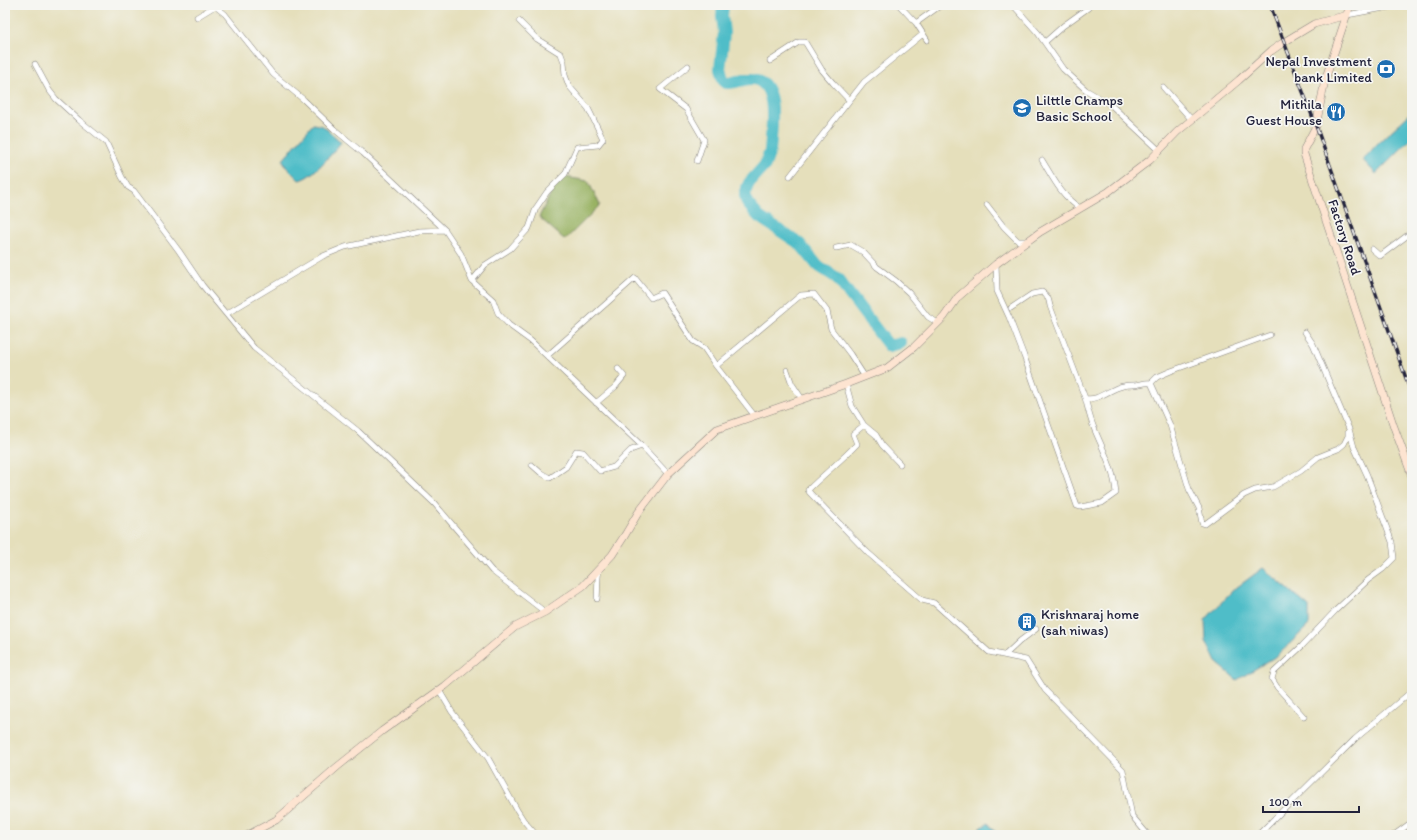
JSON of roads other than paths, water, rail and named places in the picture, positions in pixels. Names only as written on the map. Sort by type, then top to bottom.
[{"type":"main road","name":"Factory Road","points":[[1350,5],[1325,80],[1316,126],[1304,149],[1304,154],[1412,476]]},
{"type":"main road","points":[[248,835],[276,820],[343,762],[382,731],[439,690],[515,627],[545,612],[582,586],[612,555],[638,513],[668,474],[716,429],[846,384],[886,368],[914,347],[944,317],[958,297],[996,264],[1040,232],[1108,192],[1150,160],[1191,119],[1284,42],[1314,24],[1347,15]]},
{"type":"street","points":[[196,17],[215,5],[225,14],[274,74],[334,129],[363,153],[445,230],[461,254],[472,281],[493,300],[498,313],[508,325],[531,341],[642,446],[668,474]]},
{"type":"street","points":[[899,5],[916,23],[927,40]]},
{"type":"street","points":[[916,23],[941,5]]},
{"type":"street","points":[[1013,5],[1044,42],[1063,69],[1086,90],[1112,105],[1159,150]]},
{"type":"street","points":[[1347,15],[1400,5]]},
{"type":"street","points":[[1044,42],[1088,8]]},
{"type":"street","points":[[472,281],[485,265],[510,249],[529,228],[536,208],[547,192],[565,174],[577,146],[598,145],[603,139],[588,108],[569,86],[565,75],[564,62],[561,54],[537,39],[519,22]]},
{"type":"street","points":[[790,176],[849,100],[870,77],[923,34]]},
{"type":"street","points":[[770,61],[799,42],[805,42],[822,70],[832,83],[849,100]]},
{"type":"street","points":[[35,64],[49,90],[66,110],[106,142],[128,187],[134,192],[202,285],[254,348],[358,431],[434,503],[492,571],[545,612]]},
{"type":"street","points":[[688,66],[660,89],[686,110],[704,140],[697,161]]},
{"type":"street","points":[[1163,87],[1191,119]]},
{"type":"street","points":[[1042,160],[1064,195],[1072,204],[1080,208]]},
{"type":"street","points":[[987,205],[1004,227],[1018,241],[1027,241]]},
{"type":"street","points":[[226,314],[323,256],[345,247],[420,231],[445,230]]},
{"type":"street","points":[[1372,248],[1380,256],[1412,232]]},
{"type":"street","points":[[836,248],[851,245],[863,252],[877,267],[896,280],[909,292],[928,317],[938,323]]},
{"type":"street","points":[[996,264],[997,291],[1024,356],[1077,506],[1080,507],[1102,502],[1116,493],[1115,481],[1050,306],[1049,299],[1042,292],[1032,294],[1011,308]]},
{"type":"street","points":[[547,356],[635,278],[651,298],[662,293],[693,341],[704,348],[754,415]]},
{"type":"street","points":[[716,366],[801,295],[814,294],[827,311],[831,329],[865,376]]},
{"type":"street","points":[[1304,717],[1277,687],[1272,679],[1274,672],[1302,646],[1336,610],[1394,558],[1392,542],[1366,475],[1313,344],[1306,332]]},
{"type":"street","points":[[1151,383],[1157,377],[1164,374],[1270,334]]},
{"type":"street","points":[[596,403],[615,387],[624,376],[618,369]]},
{"type":"street","points":[[787,370],[792,384],[802,399]]},
{"type":"street","points":[[1085,398],[1090,400],[1096,399],[1103,394],[1124,385],[1135,385],[1145,382],[1151,383]]},
{"type":"street","points":[[1151,383],[1170,425],[1190,489],[1199,508],[1202,523],[1205,524],[1244,495],[1255,490],[1273,487],[1301,471],[1318,458],[1338,449],[1344,444],[1348,436],[1348,429]]},
{"type":"street","points":[[846,384],[852,406],[864,425],[876,435],[882,445],[900,464]]},
{"type":"street","points":[[864,425],[853,434],[857,444],[846,456],[824,473],[808,490],[867,552],[922,600],[934,603],[989,652],[1026,660],[1045,690],[1123,770],[1132,816],[1148,835]]},
{"type":"street","points":[[532,465],[541,473],[550,478],[566,467],[576,451],[583,452],[600,471],[614,467],[631,450],[642,446]]},
{"type":"street","points":[[596,599],[599,587],[597,579],[599,569]]},
{"type":"street","points":[[1005,656],[1020,641],[1036,629]]},
{"type":"street","points":[[439,690],[452,712],[488,758],[517,810],[536,835]]},
{"type":"street","points":[[1258,835],[1355,739],[1412,691]]},
{"type":"street","points":[[1394,835],[1412,822]]},
{"type":"water","points":[[1412,112],[1412,138],[1376,174],[1363,160],[1378,143]]},
{"type":"water","points":[[313,124],[323,126],[341,142],[316,170],[310,175],[299,180],[286,167],[283,160]]},
{"type":"water","points":[[1263,568],[1309,607],[1309,625],[1278,655],[1237,680],[1216,662],[1206,641],[1205,620],[1232,591]]},
{"type":"water","points":[[988,823],[998,835],[971,835]]},
{"type":"waterway","points":[[723,5],[722,16],[724,33],[720,69],[723,79],[726,83],[749,79],[762,82],[771,98],[772,121],[770,151],[765,165],[749,183],[745,195],[747,203],[759,217],[800,244],[817,265],[837,278],[889,346],[901,343]]},
{"type":"railway","points":[[1270,5],[1316,126],[1412,395]]},
{"type":"place","name":"Nepal Investment bank Limited","points":[[1386,69]]},
{"type":"place","name":"Lilttle Champs Basic School","points":[[1022,108]]},
{"type":"place","name":"Mithila Guest House","points":[[1336,112]]},
{"type":"place","name":"Krishnaraj home (sah niwas)","points":[[1027,622]]}]
